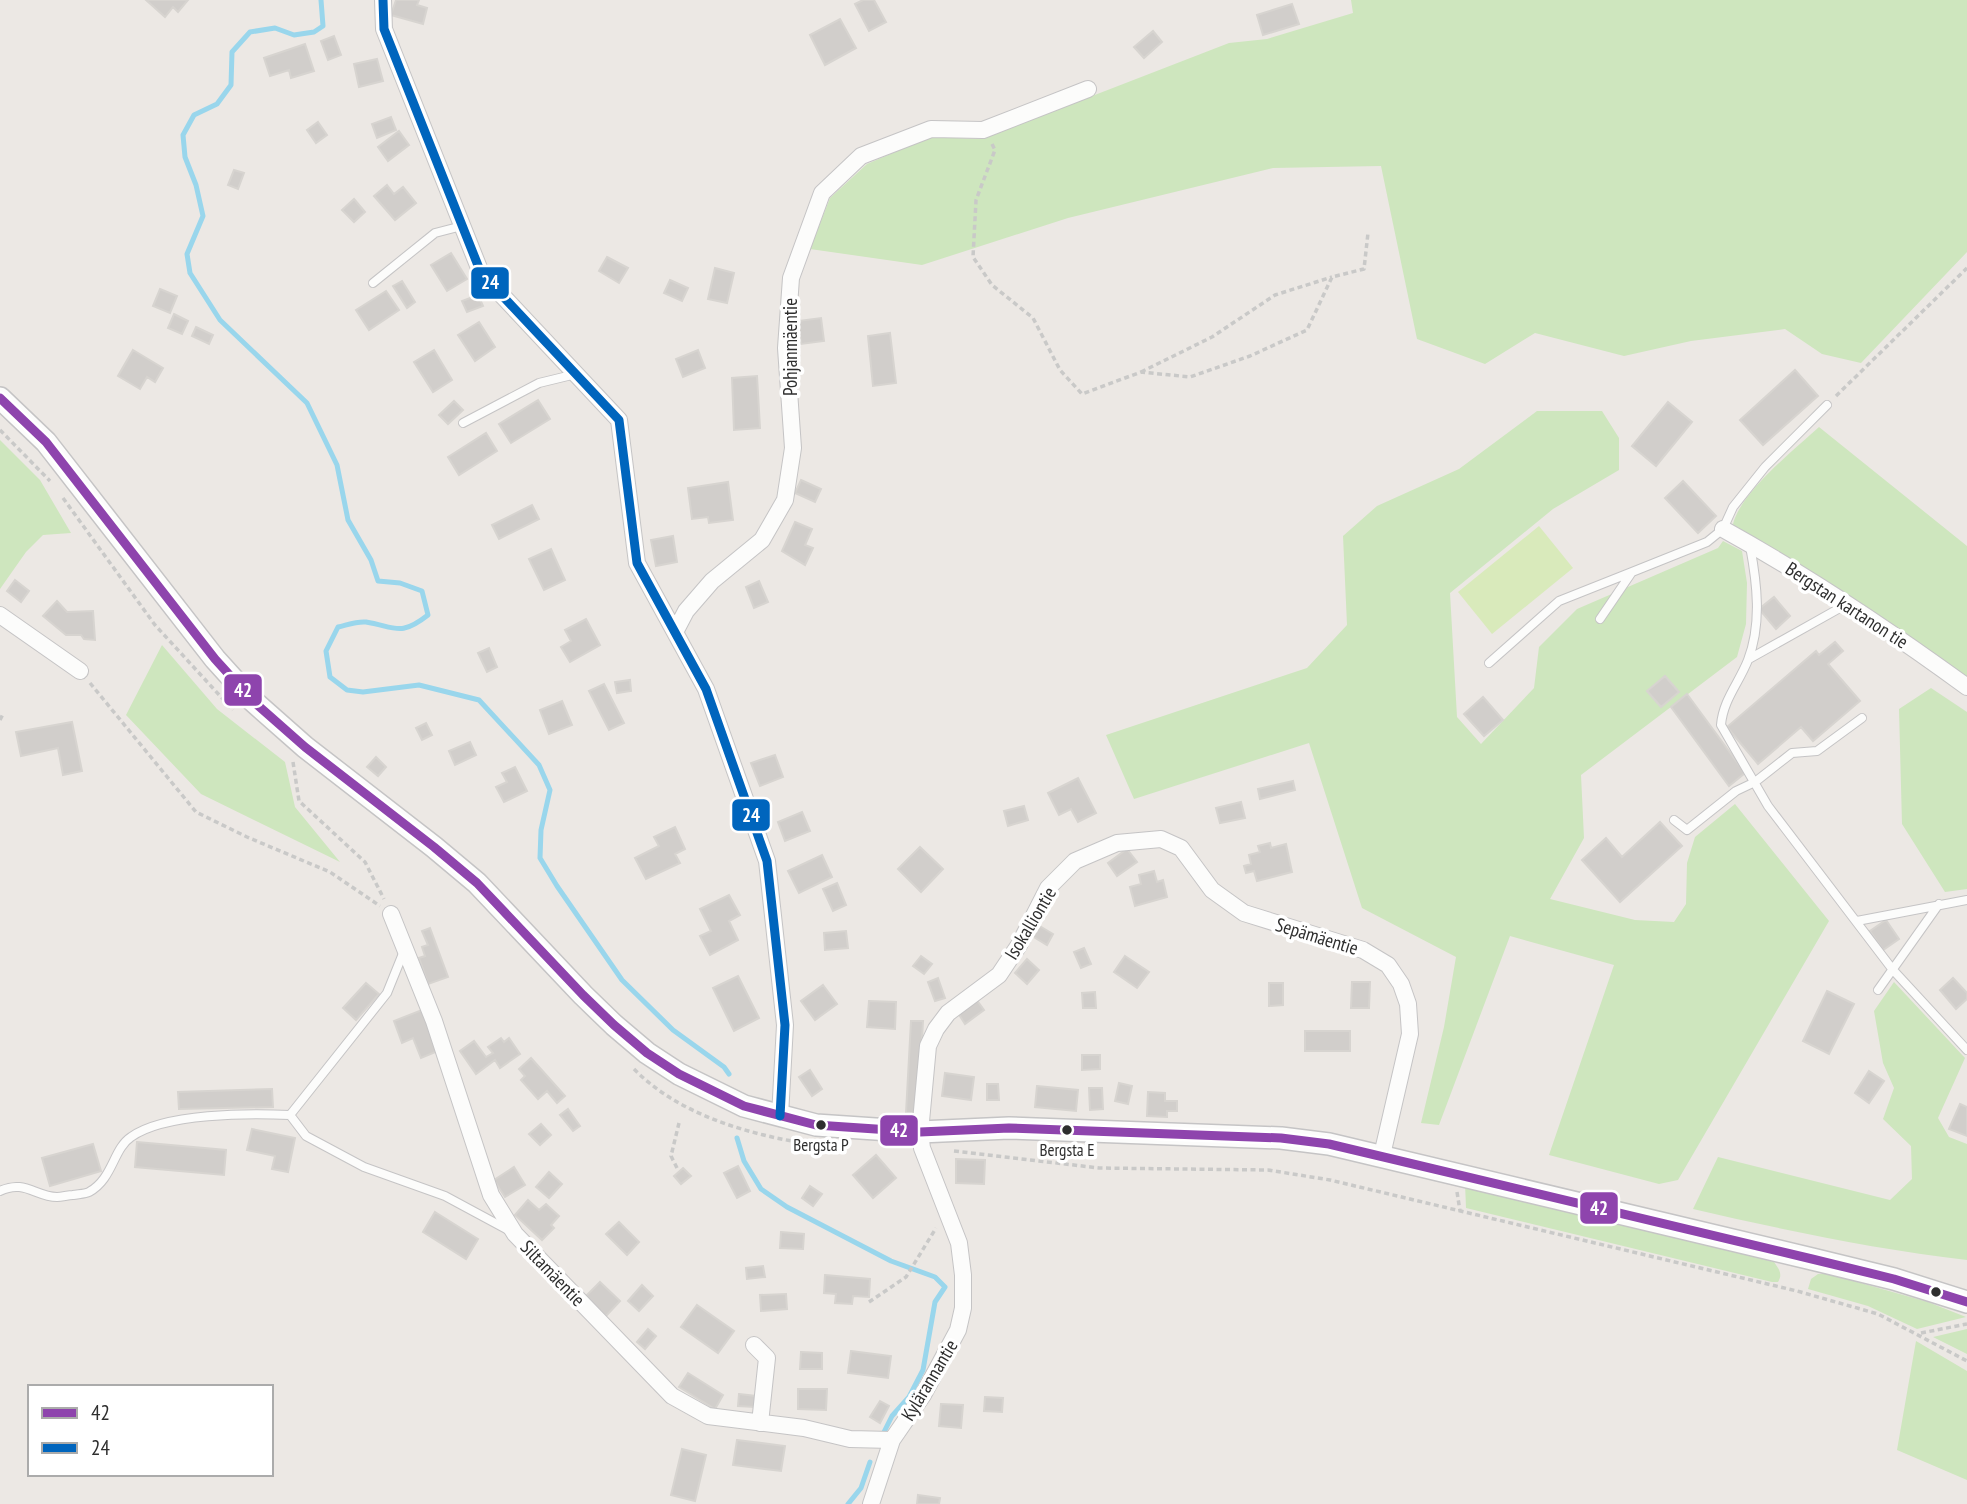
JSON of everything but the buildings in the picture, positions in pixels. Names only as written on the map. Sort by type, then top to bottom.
[{"type":"street","points":[[383,0],[384,29],[481,273],[619,419],[637,563],[706,690],[767,861],[785,1025],[779,1116]]},
{"type":"street","name":"Pohjanmäentie","points":[[675,632],[686,611],[712,581],[762,540],[785,500],[793,447],[786,348],[791,278],[822,193],[861,156],[931,129],[983,131],[1088,89]]},
{"type":"street","points":[[0,398],[46,442],[215,659],[253,701],[305,747],[434,846],[477,883],[583,995],[647,1053],[712,1091],[744,1106],[816,1125],[921,1140],[1009,1128],[1281,1138],[1329,1144],[1826,1262],[1894,1279],[1967,1302]]},
{"type":"street","name":"Bergstan kartanon tie","points":[[1723,529],[1773,556],[1896,635],[1967,687]]},
{"type":"street","points":[[0,615],[80,671]]},
{"type":"street","name":"Sepämäentie","points":[[1117,843],[1161,839],[1181,848],[1212,890],[1244,913],[1363,950],[1388,965],[1401,984],[1408,1004],[1410,1034],[1382,1155]]},
{"type":"street","name":"Isokalliontie","points":[[921,1140],[928,1046],[936,1029],[948,1013],[999,975],[1019,945],[1048,888],[1074,861],[1117,843]]},
{"type":"street","name":"Siltamäentie","points":[[391,914],[434,1021],[491,1195],[516,1234],[672,1396],[708,1416],[804,1428],[850,1439],[892,1440]]},
{"type":"street","name":"Kylärannantie","points":[[871,1504],[892,1440],[923,1395],[958,1331],[962,1308],[959,1243],[921,1140]]},
{"type":"street","points":[[754,1345],[767,1359],[760,1423]]},
{"type":"lane","points":[[373,283],[435,233],[462,226]]},
{"type":"lane","points":[[463,422],[539,383],[576,374]]},
{"type":"lane","points":[[1489,663],[1559,601],[1707,542],[1723,529],[1733,507],[1765,467],[1827,405]]},
{"type":"lane","points":[[1749,544],[1756,580],[1756,624],[1749,659],[1722,711],[1721,725],[1768,806],[1893,970],[1967,1049]]},
{"type":"lane","points":[[1600,619],[1632,572]]},
{"type":"lane","points":[[1749,659],[1847,604]]},
{"type":"lane","points":[[1674,820],[1687,830],[1736,791],[1755,782],[1792,753],[1818,751],[1862,718]]},
{"type":"lane","points":[[1857,921],[1967,900]]},
{"type":"lane","points":[[1878,990],[1939,904]]},
{"type":"lane","points":[[290,1115],[387,993],[405,948]]},
{"type":"lane","points":[[0,1191],[24,1186],[55,1197],[88,1192],[110,1173],[118,1154],[130,1137],[158,1125],[196,1118],[290,1115]]},
{"type":"lane","points":[[290,1115],[306,1136],[364,1167],[445,1196],[516,1234]]},
{"type":"path","points":[[983,131],[995,150],[976,200],[973,257],[992,285],[1033,318],[1060,370],[1082,394],[1141,372],[1212,337],[1275,295],[1364,269],[1368,233]]},
{"type":"path","points":[[1827,405],[1967,268]]},
{"type":"path","points":[[1141,372],[1190,377],[1250,356],[1307,330],[1332,277]]},
{"type":"path","points":[[0,430],[50,481]]},
{"type":"path","points":[[58,492],[155,625],[236,712]]},
{"type":"path","points":[[80,671],[197,812],[247,837],[330,872],[391,914]]},
{"type":"path","points":[[0,720],[3,714]]},
{"type":"path","points":[[298,763],[293,758],[299,801],[365,862],[391,914]]},
{"type":"path","points":[[633,1068],[651,1086],[716,1121],[768,1137],[814,1143]]},
{"type":"path","points":[[677,1168],[671,1156],[679,1123]]},
{"type":"path","points":[[921,1140],[1099,1168],[1268,1170],[1330,1180],[1797,1290],[1878,1314],[1967,1361]]},
{"type":"path","points":[[869,1302],[906,1276],[946,1211]]},
{"type":"path","points":[[1919,1334],[1967,1324]]},
{"type":"green space","points":[[1351,0],[1967,0],[1967,252],[1861,363],[1822,354],[1785,329],[1691,341],[1624,356],[1535,333],[1485,364],[1417,339],[1381,166],[1273,168],[1068,218],[922,265],[810,249],[830,198],[867,164],[930,137],[981,139],[1229,43],[1267,39],[1353,13]]},
{"type":"green space","points":[[1537,411],[1602,411],[1619,438],[1619,470],[1553,509],[1450,593],[1457,717],[1481,744],[1534,688],[1539,647],[1577,609],[1718,548],[1723,541],[1742,551],[1747,583],[1746,624],[1737,657],[1581,775],[1584,838],[1550,899],[1635,920],[1674,922],[1686,904],[1687,863],[1695,837],[1735,804],[1829,921],[1678,1180],[1659,1184],[1549,1155],[1614,965],[1510,936],[1439,1125],[1421,1123],[1444,1027],[1456,957],[1362,908],[1309,743],[1134,799],[1106,735],[1307,668],[1347,625],[1343,536],[1377,506],[1459,469]]},
{"type":"green space","points":[[1819,427],[1967,546],[1967,679],[1736,532],[1733,524],[1738,512],[1757,485]]},
{"type":"green space","points":[[0,440],[40,480],[71,533],[43,535],[26,552],[0,589]]},
{"type":"green space","points":[[1539,526],[1573,568],[1492,634],[1458,592]]},
{"type":"green space","points":[[162,645],[217,709],[285,762],[295,807],[340,862],[201,794],[126,715]]},
{"type":"green space","points":[[1931,688],[1967,712],[1967,889],[1945,892],[1902,824],[1899,709]]},
{"type":"green space","points":[[1894,982],[1965,1058],[1938,1118],[1949,1137],[1967,1144],[1967,1260],[1829,1238],[1693,1209],[1718,1157],[1890,1200],[1912,1179],[1911,1146],[1883,1119],[1894,1088],[1883,1063],[1874,1011]]},
{"type":"green space","points":[[1465,1183],[1774,1262],[1780,1276],[1778,1282],[1772,1282],[1466,1208]]},
{"type":"green space","points":[[1818,1274],[1829,1274],[1928,1302],[1966,1317],[1917,1329],[1868,1306],[1808,1289],[1811,1279]]},
{"type":"green space","points":[[1967,1329],[1967,1354],[1933,1337]]},
{"type":"green space","points":[[1916,1341],[1967,1371],[1967,1480],[1897,1450]]},
{"type":"waterway","points":[[321,0],[323,26],[314,32],[294,35],[275,28],[250,32],[232,52],[231,85],[217,104],[194,115],[183,135],[185,157],[196,185],[203,216],[187,254],[190,273],[220,320],[307,403],[337,465],[348,520],[371,560],[378,581],[400,583],[422,591],[428,615],[411,626],[398,629],[363,622],[338,627],[326,651],[330,677],[347,690],[363,692],[419,685],[479,700],[539,765],[550,790],[541,830],[540,858],[557,886],[622,980],[673,1030],[724,1067],[729,1074]]},
{"type":"waterway","points":[[737,1138],[744,1161],[761,1189],[787,1207],[891,1261],[935,1277],[945,1287],[935,1302],[923,1370],[909,1397],[892,1416],[881,1438]]},
{"type":"waterway","points":[[848,1504],[861,1488],[870,1462]]},
{"type":"transit line","name":"24","points":[[383,0],[384,29],[481,273],[619,420],[637,563],[706,689],[767,861],[785,1025],[780,1116]]},
{"type":"transit line","name":"42","points":[[0,398],[46,442],[215,659],[253,701],[305,747],[477,883],[583,995],[647,1053],[679,1074],[744,1106],[816,1125],[920,1132],[1009,1128],[1281,1138],[1329,1144],[1894,1279],[1967,1302]]},
{"type":"place","name":"Bergsta P","points":[[821,1125]]},
{"type":"place","name":"Bergsta E","points":[[1067,1130]]}]
